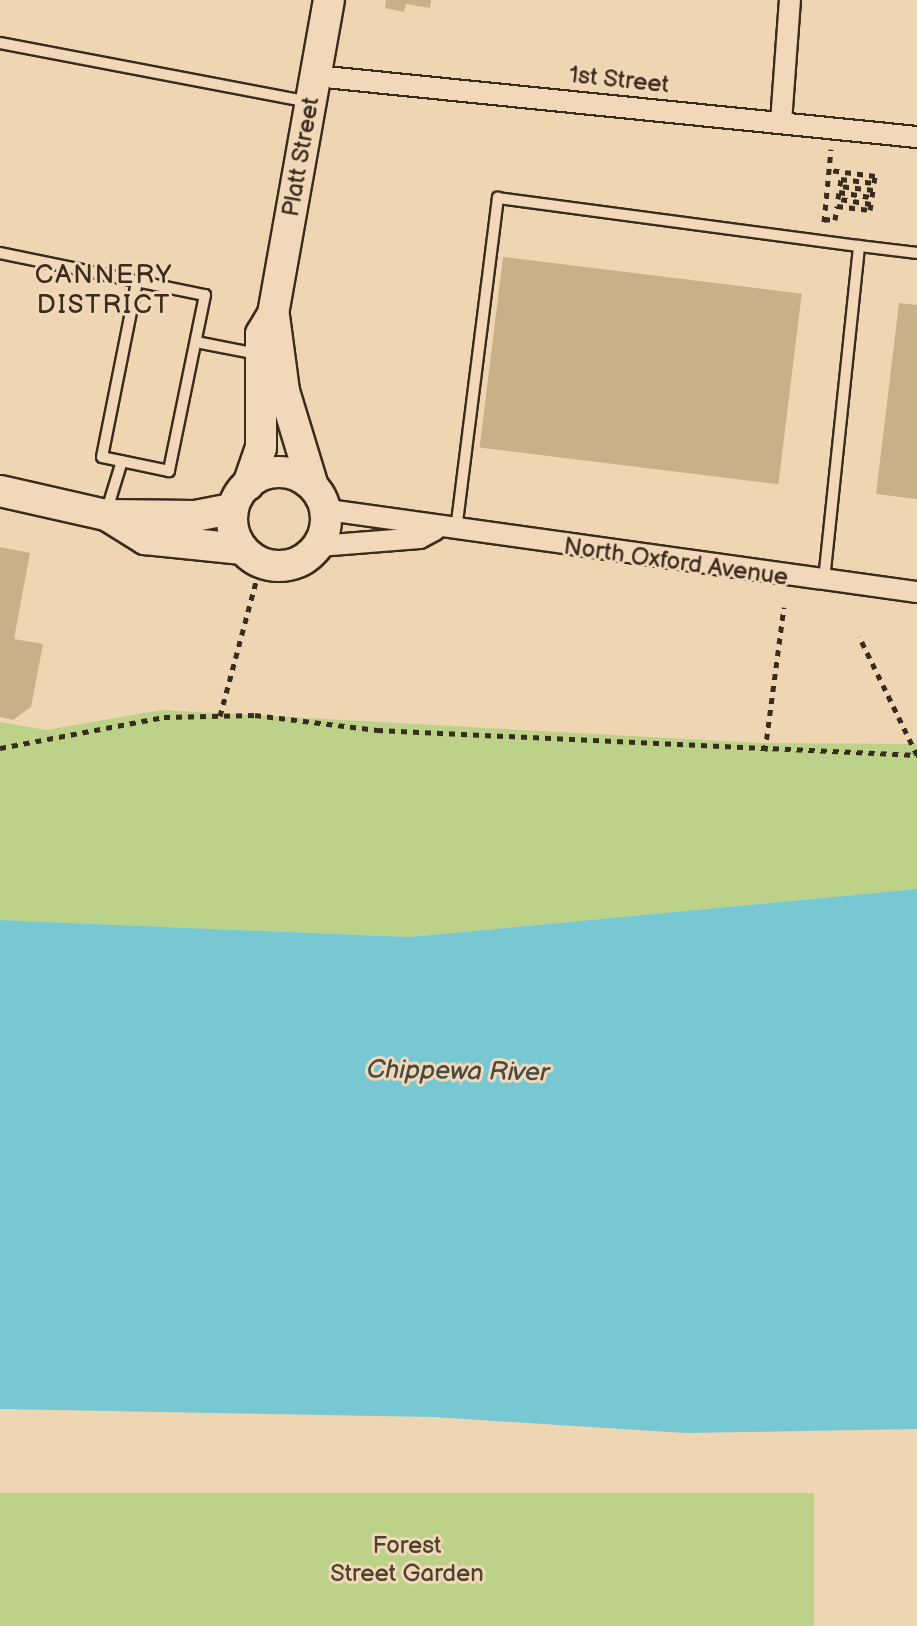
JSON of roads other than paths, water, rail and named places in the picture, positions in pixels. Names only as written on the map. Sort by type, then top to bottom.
[{"type":"street","name":"Platt Street","points":[[312,483],[284,391],[273,314],[329,0]]},
{"type":"street","points":[[781,122],[790,0]]},
{"type":"street","name":"1st Street","points":[[313,89],[781,122],[917,137]]},
{"type":"street","name":"Platt Street","points":[[239,497],[261,448],[261,334],[273,314]]},
{"type":"street","points":[[0,491],[106,515],[195,516],[281,475],[312,483],[328,510],[319,546],[290,563],[242,549],[145,539],[106,515]]},
{"type":"street","points":[[239,497],[232,536],[242,549]]},
{"type":"street","name":"North Oxford Avenue","points":[[328,510],[421,520],[435,530],[917,592]]},
{"type":"street","name":"North Oxford Avenue","points":[[319,546],[420,538],[435,530]]},
{"type":"lane","points":[[0,43],[313,89]]},
{"type":"lane","points":[[456,532],[498,198],[917,253]]},
{"type":"lane","points":[[823,582],[859,246]]},
{"type":"lane","points":[[0,253],[205,295],[169,471],[102,457],[137,282]]},
{"type":"lane","points":[[196,342],[260,355]]},
{"type":"lane","points":[[106,515],[122,461]]},
{"type":"water","name":"Chippewa River","points":[[917,889],[917,1429],[685,1433],[433,1417],[0,1409],[0,920],[409,937]]},
{"type":"district","name":"CANNERY DISTRICT","points":[[104,291]]},
{"type":"park label","name":"Forest Street Garden","points":[[407,1560]]}]
